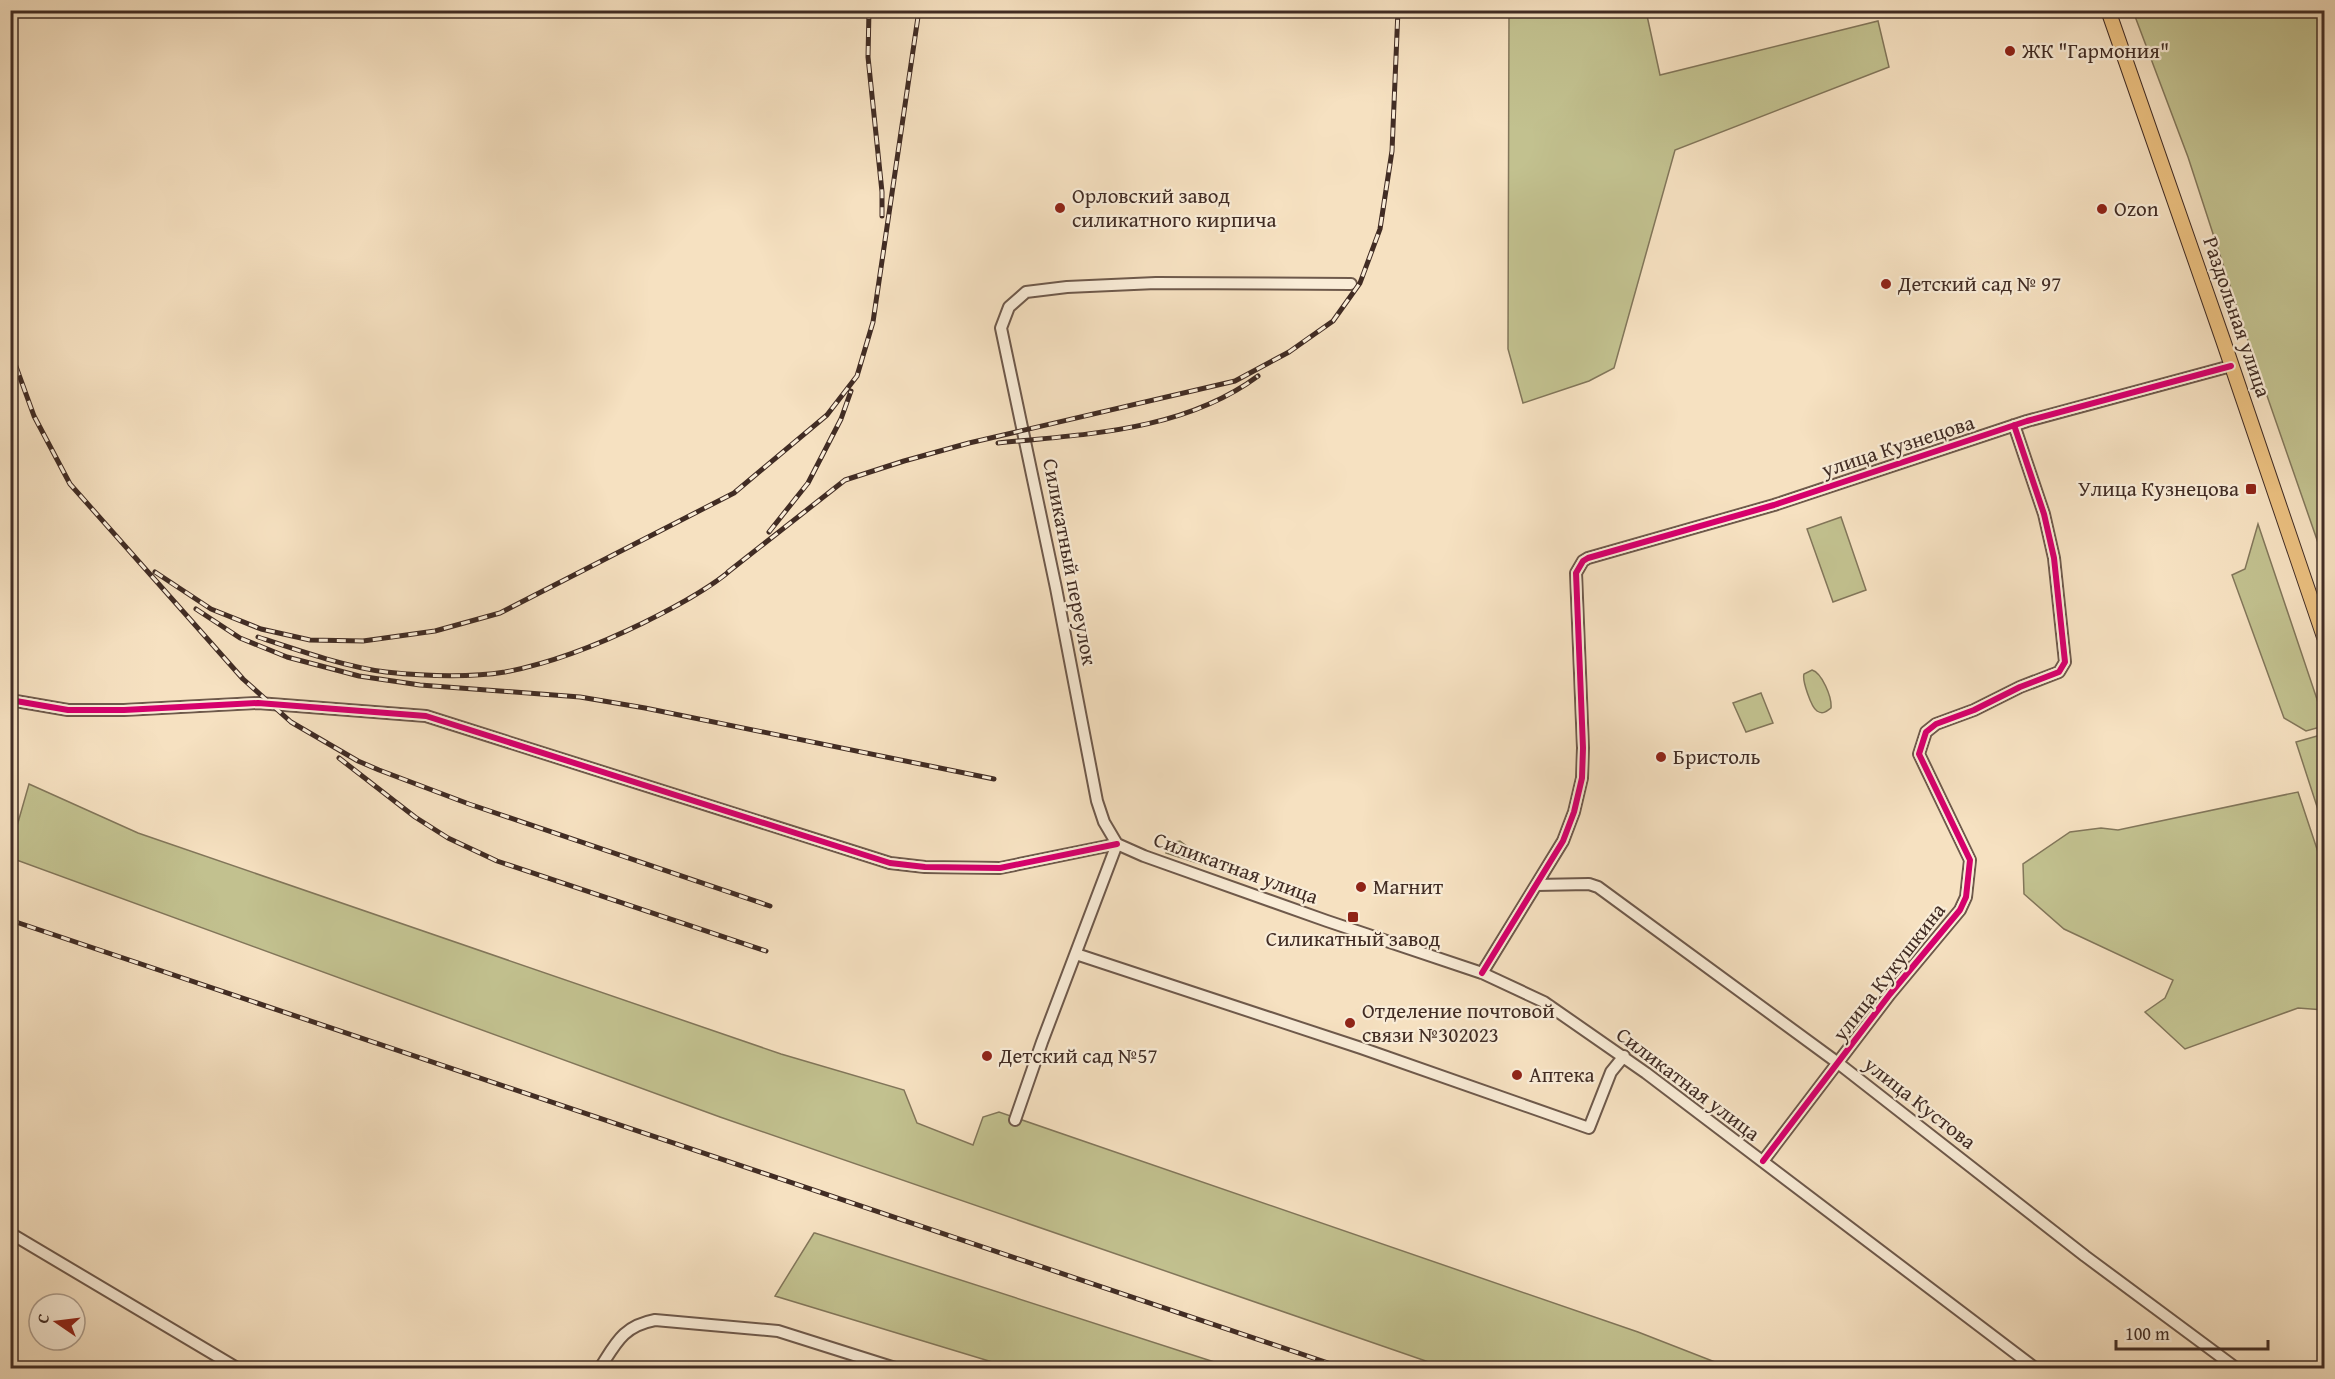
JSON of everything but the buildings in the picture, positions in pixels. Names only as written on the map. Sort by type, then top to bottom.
[{"type":"main road","name":"Раздольная улица","points":[[2108,10],[2325,637]]},
{"type":"street","name":"Силикатный переулок","points":[[1118,844],[1104,822],[1097,801],[1001,328],[1009,306],[1026,292],[1067,287],[1156,283],[1351,284]]},
{"type":"street","name":"улица Кузнецова","points":[[1536,885],[1563,841],[1574,812],[1582,778],[1583,748],[1575,581],[1579,566],[1588,558],[1774,505],[2014,425],[2231,366]]},
{"type":"street","name":"улица Кукушкина","points":[[1763,1161],[1890,994],[1960,910],[1966,897],[1970,860],[1919,754],[1926,732],[1936,724],[1974,710],[2020,687],[2059,672],[2065,662],[2054,558],[2044,513],[2014,425]]},
{"type":"street","points":[[10,700],[68,710],[124,710],[258,703],[426,716],[890,863],[925,867],[1000,868],[1118,844]]},
{"type":"street","points":[[1015,1120],[1118,844]]},
{"type":"street","name":"Силикатная улица","points":[[1118,844],[1144,856],[1327,921],[1482,973],[1544,1002],[1623,1056],[2035,1368]]},
{"type":"street","name":"улица Кустова","points":[[1536,885],[1589,884],[1598,887],[1838,1063],[2085,1256],[2236,1368]]},
{"type":"street","points":[[1482,973],[1536,885]]},
{"type":"street","points":[[1076,954],[1361,1048],[1588,1128],[1611,1072],[1623,1056]]},
{"type":"street","points":[[10,1233],[237,1368]]},
{"type":"street","points":[[600,1368],[626,1331],[640,1323],[655,1320],[778,1332],[895,1368]]},
{"type":"shaded area","points":[[1509,11],[1646,11],[1660,75],[1878,21],[1889,67],[1675,150],[1614,368],[1589,381],[1523,403],[1508,349]]},
{"type":"shaded area","points":[[2133,11],[2324,11],[2324,560],[2247,338],[2188,157]]},
{"type":"shaded area","points":[[1841,517],[1866,590],[1833,602],[1807,529]]},
{"type":"shaded area","points":[[2258,524],[2324,720],[2324,726],[2306,731],[2284,718],[2232,575],[2245,569]]},
{"type":"shaded area","points":[[1812,670],[1823,680],[1830,698],[1831,708],[1825,712],[1821,713],[1815,709],[1806,687],[1804,674]]},
{"type":"shaded area","points":[[1761,693],[1773,723],[1746,732],[1733,703]]},
{"type":"shaded area","points":[[2324,734],[2324,828],[2296,742]]},
{"type":"shaded area","points":[[29,784],[138,833],[781,1054],[904,1090],[917,1123],[973,1145],[983,1117],[999,1112],[1638,1332],[1715,1362],[1739,1368],[1446,1368],[720,1117],[11,858],[10,831],[15,833]]},
{"type":"shaded area","points":[[2298,792],[2324,870],[2324,1010],[2298,1008],[2185,1049],[2145,1012],[2165,998],[2173,980],[2064,929],[2024,894],[2023,864],[2070,832],[2101,828],[2118,830]]},
{"type":"shaded area","points":[[1180,841],[1204,865],[1166,853],[1169,843]]},
{"type":"shaded area","points":[[814,1233],[1233,1368],[1012,1368],[775,1296]]},
{"type":"railway","points":[[869,10],[868,57],[882,192],[882,216]]},
{"type":"railway","points":[[155,572],[211,609],[261,629],[310,640],[363,641],[435,631],[500,613],[734,493],[827,415],[857,376],[873,322],[919,10]]},
{"type":"railway","points":[[728,572],[845,480],[969,443],[1235,381],[1289,352],[1333,321],[1360,283],[1380,229],[1392,151],[1398,10]]},
{"type":"railway","points":[[10,350],[34,416],[70,484],[243,679],[291,722],[358,761],[379,770],[469,804],[770,906]]},
{"type":"railway","points":[[998,443],[1100,432],[1167,419],[1229,394],[1258,376]]},
{"type":"railway","points":[[769,532],[808,483],[841,419],[851,391]]},
{"type":"railway","points":[[258,637],[371,670],[446,676],[505,672],[558,658],[627,631],[690,598],[733,568]]},
{"type":"railway","points":[[196,609],[240,638],[287,657],[359,676],[420,685],[580,697],[645,708],[994,779]]},
{"type":"railway","points":[[339,758],[415,817],[448,838],[497,861],[766,951]]},
{"type":"railway","points":[[10,920],[1343,1368]]},
{"type":"cycle path","points":[[1482,973],[1563,841],[1574,812],[1582,778],[1583,748],[1576,573],[1583,561],[1774,505],[2027,421],[2231,366]]},
{"type":"cycle path","points":[[1763,1161],[1890,994],[1960,910],[1966,897],[1970,860],[1919,754],[1926,732],[1936,724],[1974,710],[2020,687],[2059,672],[2065,662],[2054,558],[2044,514],[2014,425]]},
{"type":"cycle path","points":[[10,700],[68,710],[124,710],[258,703],[426,716],[890,863],[925,867],[1000,868],[1117,844]]},
{"type":"place","name":"ЖК \"Гармония\"","points":[[2010,51]]},
{"type":"place","name":"Орловский завод силикатного кирпича","points":[[1060,208]]},
{"type":"place","name":"Ozon","points":[[2102,209]]},
{"type":"place","name":"Детский сад № 97","points":[[1886,284]]},
{"type":"place","name":"Улица Кузнецова","points":[[2251,489]]},
{"type":"place","name":"Бристоль","points":[[1661,757]]},
{"type":"place","name":"Магнит","points":[[1361,887]]},
{"type":"place","name":"Силикатный завод","points":[[1353,917]]},
{"type":"place","name":"Отделение почтовой связи №302023","points":[[1350,1023]]},
{"type":"place","name":"Детский сад №57","points":[[987,1056]]},
{"type":"place","name":"Аптека","points":[[1517,1075]]}]
